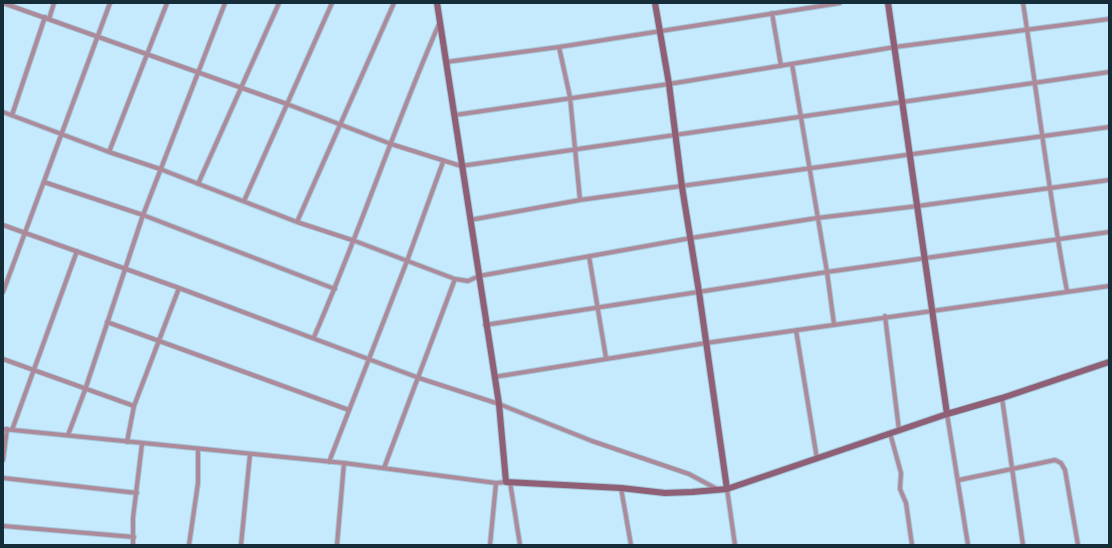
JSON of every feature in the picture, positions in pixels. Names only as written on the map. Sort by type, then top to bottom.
[{"type":"street","points":[[3,3],[47,18],[97,38],[147,54],[241,89],[287,104],[391,144],[443,162],[461,166],[575,148],[676,136],[903,101],[1109,72]]},
{"type":"street","points":[[12,115],[47,18],[54,3]]},
{"type":"street","points":[[3,292],[110,3]]},
{"type":"street","points":[[109,152],[167,3]]},
{"type":"street","points":[[68,435],[85,390],[160,168],[225,3]]},
{"type":"street","points":[[198,184],[279,3]]},
{"type":"street","points":[[244,201],[332,3]]},
{"type":"street","points":[[297,222],[394,3]]},
{"type":"street","points":[[437,3],[494,376],[508,482],[520,545]]},
{"type":"street","points":[[655,3],[669,84],[682,187],[699,292],[735,545]]},
{"type":"street","points":[[446,62],[560,47],[840,3]]},
{"type":"street","points":[[888,3],[934,310],[947,414],[959,480],[968,545]]},
{"type":"street","points":[[1023,3],[1044,137],[1057,239],[1067,291]]},
{"type":"street","points":[[772,13],[781,66]]},
{"type":"street","points":[[455,115],[570,97],[669,84],[895,47],[1027,31],[1109,19]]},
{"type":"street","points":[[314,337],[355,241],[418,74],[440,23]]},
{"type":"street","points":[[560,47],[570,97],[580,200]]},
{"type":"street","points":[[792,64],[827,272],[834,324]]},
{"type":"street","points":[[3,112],[109,152],[160,168],[297,222],[355,241],[455,279],[468,281],[479,276],[589,256],[817,218],[1109,180]]},
{"type":"street","points":[[470,220],[580,200],[1109,127]]},
{"type":"street","points":[[329,462],[370,358],[443,162]]},
{"type":"street","points":[[44,182],[143,215],[335,290]]},
{"type":"street","points":[[3,225],[314,337],[419,378],[498,404],[592,441],[688,474],[718,489]]},
{"type":"street","points":[[485,324],[827,272],[1109,232]]},
{"type":"street","points":[[12,430],[77,251]]},
{"type":"street","points":[[589,256],[606,358]]},
{"type":"street","points":[[384,468],[455,279]]},
{"type":"street","points":[[494,376],[885,316],[1109,286]]},
{"type":"street","points":[[127,442],[134,406],[179,288]]},
{"type":"street","points":[[885,316],[899,430]]},
{"type":"street","points":[[107,322],[349,410]]},
{"type":"street","points":[[796,330],[817,459]]},
{"type":"street","points":[[3,359],[85,390],[134,406]]},
{"type":"street","points":[[3,460],[5,429],[142,444],[344,463],[496,482],[621,488],[665,492],[692,492],[727,489],[947,414],[1002,398],[1109,362]]},
{"type":"street","points":[[1002,398],[1023,545]]},
{"type":"street","points":[[890,433],[900,473],[900,489],[906,503],[912,545]]},
{"type":"street","points":[[133,545],[133,518],[142,444]]},
{"type":"street","points":[[189,545],[198,483],[198,449]]},
{"type":"street","points":[[241,545],[250,454]]},
{"type":"street","points":[[959,480],[1055,460],[1060,463],[1065,470],[1078,545]]},
{"type":"street","points":[[337,545],[344,463]]},
{"type":"street","points":[[3,478],[137,493]]},
{"type":"street","points":[[490,545],[496,482]]},
{"type":"street","points":[[621,488],[631,545]]},
{"type":"street","points":[[3,526],[134,538]]}]
